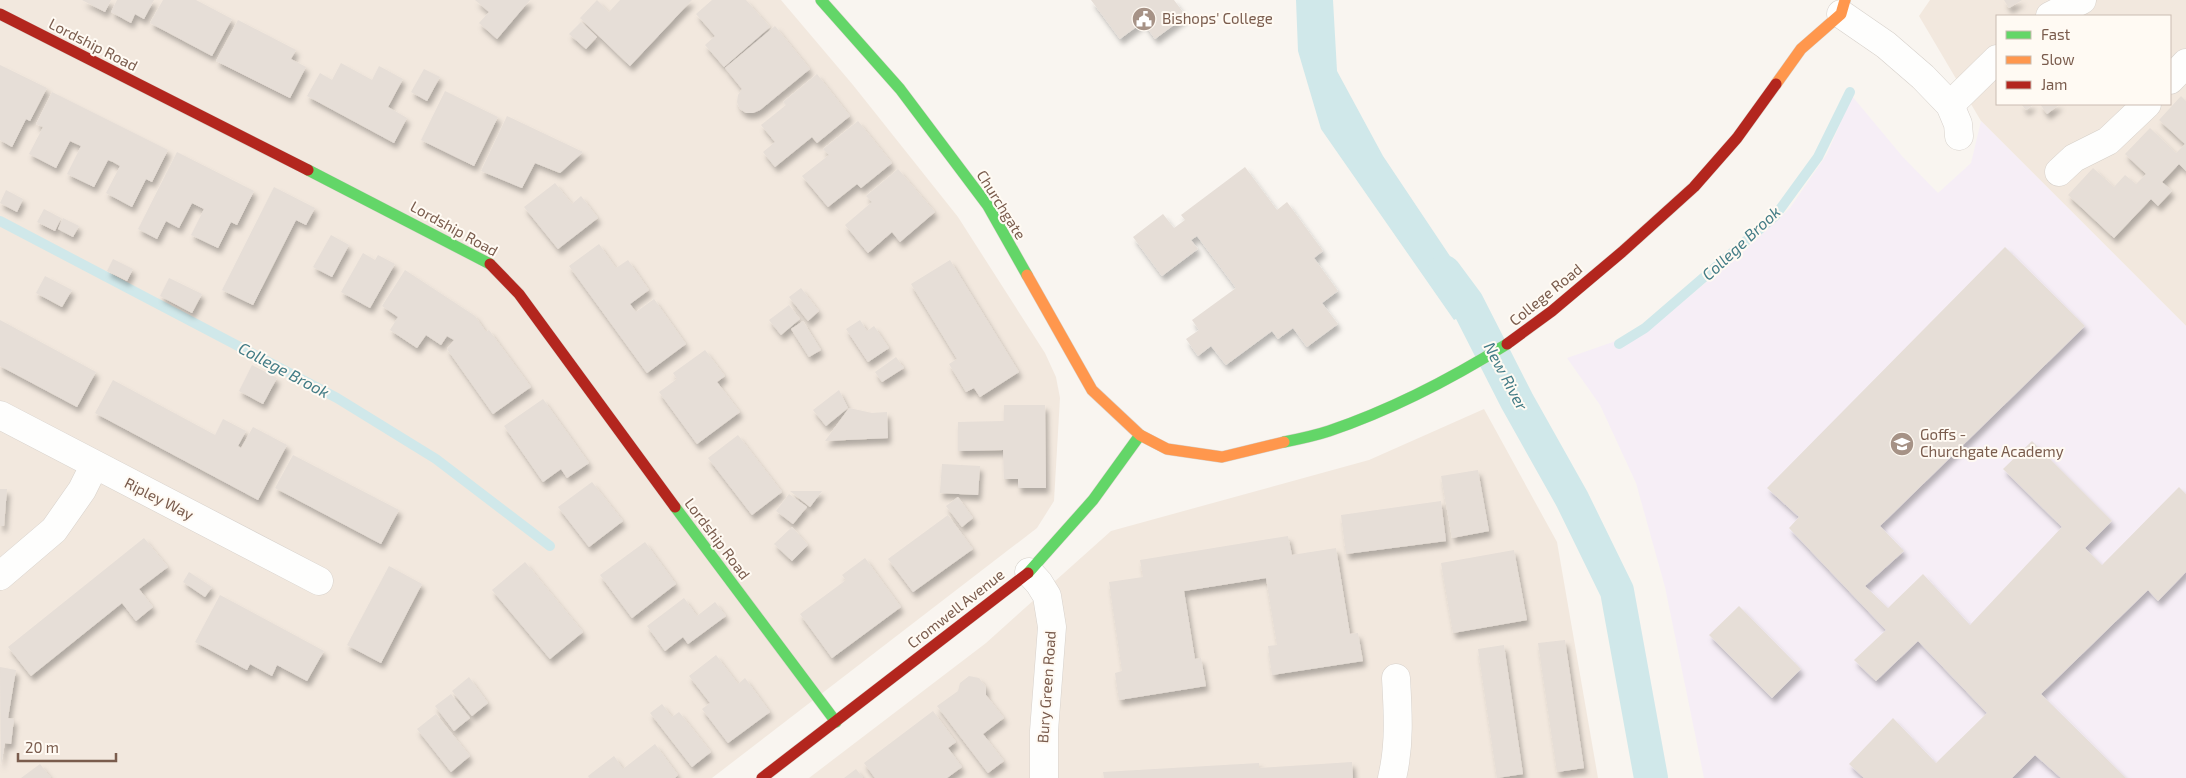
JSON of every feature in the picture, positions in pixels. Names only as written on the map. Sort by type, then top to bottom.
[{"type":"street","name":"Churchgate","points":[[821,0],[900,89],[935,133],[988,206],[1092,390],[1140,435]]},
{"type":"street","points":[[2052,15],[2082,0]]},
{"type":"street","name":"College Road","points":[[1140,435],[1167,449],[1222,457],[1326,432],[1385,410],[1481,360],[1516,338],[1552,311],[1622,252],[1694,187],[1737,138],[1801,49],[1843,7]]},
{"type":"street","points":[[1843,7],[1923,77],[1950,105],[1958,124],[1959,136]]},
{"type":"street","name":"Lordship Road","points":[[0,14],[488,262],[519,294],[673,505],[836,722]]},
{"type":"street","points":[[1950,105],[1996,60]]},
{"type":"street","points":[[2171,79],[2186,63]]},
{"type":"street","points":[[2059,172],[2074,158],[2108,141],[2146,105]]},
{"type":"street","name":"Ripley Way","points":[[0,415],[94,466],[319,581]]},
{"type":"street","name":"Cromwell Avenue","points":[[762,778],[1029,572],[1093,500],[1140,435]]},
{"type":"street","points":[[0,576],[54,530],[82,490],[94,466]]},
{"type":"street","name":"Bury Green Road","points":[[1029,572],[1047,596],[1052,627],[1044,730],[1044,778]]},
{"type":"street","points":[[1392,778],[1397,759],[1396,678]]},
{"type":"shaded area","points":[[0,0],[781,0],[853,85],[958,217],[1045,353],[1056,377],[1060,398],[1054,501],[1037,528],[712,778],[0,778]]},
{"type":"shaded area","points":[[1930,0],[2186,0],[2186,326],[1981,121],[1919,16]]},
{"type":"shaded area","name":"Goffs - Churchgate Academy","points":[[1852,96],[1902,156],[1938,193],[1971,163],[1981,121],[2186,326],[2186,778],[1704,778],[1665,587],[1636,483],[1600,405],[1567,358],[1650,329],[1745,250],[1790,208],[1827,154]]},
{"type":"shaded area","points":[[1484,409],[1557,542],[1598,778],[809,778],[986,643],[1111,531],[1369,460]]},
{"type":"water","points":[[1296,0],[1333,0],[1337,71],[1383,156],[1482,304],[1454,320],[1321,129],[1298,51]]},
{"type":"building","points":[[82,0],[111,0],[105,12]]},
{"type":"building","points":[[117,0],[154,0],[144,19],[135,14],[131,23],[111,12]]},
{"type":"building","points":[[163,0],[196,0],[232,19],[212,56],[150,23]]},
{"type":"building","points":[[475,0],[530,0],[497,39],[479,23],[489,12]]},
{"type":"building","points":[[597,0],[609,12],[620,0],[692,0],[630,66],[580,18]]},
{"type":"building","points":[[712,0],[746,0],[770,27],[724,67],[705,45],[715,36],[696,14]]},
{"type":"building","name":"Bishops' College","points":[[1091,0],[1174,0],[1186,16],[1155,39],[1143,22],[1120,39]]},
{"type":"building","points":[[2004,0],[2022,0],[2009,8]]},
{"type":"building","points":[[238,20],[296,50],[291,59],[306,67],[290,98],[216,61]]},
{"type":"building","points":[[581,22],[597,37],[586,49],[569,34]]},
{"type":"building","points":[[775,26],[810,69],[760,110],[746,113],[740,109],[737,102],[738,95],[742,89],[725,68]]},
{"type":"building","points":[[341,63],[372,80],[379,66],[403,79],[388,107],[407,118],[394,143],[307,96],[320,73],[332,80]]},
{"type":"building","points":[[0,65],[47,88],[30,121],[26,119],[12,147],[0,140]]},
{"type":"building","points":[[424,69],[440,77],[427,101],[411,92]]},
{"type":"building","points":[[817,74],[850,116],[817,143],[812,137],[775,167],[763,152],[775,142],[761,125],[786,105],[783,102]]},
{"type":"building","points":[[445,91],[498,117],[474,166],[421,140]]},
{"type":"building","points":[[52,92],[168,150],[152,182],[146,179],[132,207],[106,193],[120,166],[113,162],[108,160],[94,187],[67,174],[81,146],[70,141],[56,168],[29,154],[43,127],[36,124]]},
{"type":"building","points":[[2181,96],[2186,101],[2186,171],[2179,164],[2162,182],[2172,191],[2158,206],[2151,199],[2114,238],[2068,195],[2093,168],[2114,187],[2125,175],[2136,184],[2146,174],[2125,154],[2150,128],[2176,153],[2185,144],[2159,120]]},
{"type":"building","points":[[2022,105],[2033,105],[2026,110]]},
{"type":"building","points":[[2041,105],[2059,105],[2047,114]]},
{"type":"building","points":[[507,116],[583,152],[560,173],[535,163],[522,188],[481,171]]},
{"type":"building","points":[[858,121],[892,163],[861,188],[857,184],[828,207],[802,176],[829,155],[823,149]]},
{"type":"building","points":[[177,152],[254,191],[237,225],[231,222],[218,248],[191,235],[204,209],[192,203],[179,228],[166,221],[157,239],[138,229]]},
{"type":"building","points":[[1245,167],[1277,210],[1287,202],[1323,251],[1314,258],[1338,291],[1322,303],[1338,324],[1307,347],[1293,328],[1278,339],[1272,331],[1226,365],[1211,346],[1198,356],[1186,339],[1199,330],[1192,320],[1236,288],[1197,236],[1191,240],[1198,249],[1162,276],[1133,237],[1163,214],[1174,228],[1185,220],[1181,215]]},
{"type":"building","points":[[898,169],[935,212],[900,242],[892,232],[868,253],[845,225],[872,202],[866,196]]},
{"type":"building","points":[[555,183],[572,204],[581,196],[598,218],[558,249],[524,207]]},
{"type":"building","points":[[274,187],[315,208],[306,225],[296,220],[253,305],[222,290]]},
{"type":"building","points":[[6,190],[23,199],[17,212],[0,203]]},
{"type":"building","points":[[44,209],[61,218],[55,231],[37,222]]},
{"type":"building","points":[[63,218],[79,226],[73,237],[58,229]]},
{"type":"building","points":[[331,235],[349,245],[332,277],[313,267]]},
{"type":"building","points":[[599,244],[616,268],[628,260],[649,290],[630,304],[636,312],[654,299],[686,344],[647,373],[569,266]]},
{"type":"building","points":[[2005,247],[2085,326],[1880,526],[1904,551],[1865,586],[1888,608],[1923,574],[1970,625],[2062,527],[2003,469],[2032,441],[2112,521],[2085,548],[2102,565],[2179,487],[2186,494],[2186,572],[2158,601],[2148,590],[2041,694],[2126,778],[2061,778],[2035,755],[2012,778],[1864,778],[1849,764],[1893,718],[1936,763],[1987,713],[1918,641],[1876,681],[1854,660],[1886,630],[1789,528],[1799,517],[1767,488]]},
{"type":"building","points":[[363,253],[375,260],[378,255],[395,264],[370,308],[341,292]]},
{"type":"building","points":[[113,259],[133,269],[127,281],[107,271]]},
{"type":"building","points":[[950,260],[1019,372],[980,397],[974,388],[966,392],[949,364],[957,359],[911,284]]},
{"type":"building","points":[[405,270],[475,316],[486,332],[489,330],[531,387],[493,414],[447,349],[454,340],[447,336],[441,345],[426,335],[417,348],[390,330],[398,317],[382,306]]},
{"type":"building","points":[[45,276],[72,290],[62,307],[36,293]]},
{"type":"building","points":[[169,278],[202,294],[192,313],[160,296]]},
{"type":"building","points":[[801,288],[819,311],[808,321],[789,297]]},
{"type":"building","points":[[789,305],[800,319],[781,335],[769,320]]},
{"type":"building","points":[[0,320],[96,372],[77,407],[0,366]]},
{"type":"building","points":[[860,320],[867,331],[874,326],[889,348],[868,362],[846,329]]},
{"type":"building","points":[[803,321],[821,350],[809,357],[791,329]]},
{"type":"building","points":[[705,350],[725,376],[717,382],[740,412],[697,444],[659,392],[677,379],[673,373]]},
{"type":"building","points":[[896,357],[904,368],[882,382],[875,372]]},
{"type":"building","points":[[252,365],[277,378],[263,404],[239,391]]},
{"type":"building","points":[[113,380],[215,435],[223,419],[246,431],[238,446],[241,448],[253,427],[287,445],[258,500],[95,413]]},
{"type":"building","points":[[839,390],[848,408],[826,426],[813,410]]},
{"type":"building","points":[[543,399],[589,463],[567,478],[561,469],[543,482],[504,426]]},
{"type":"building","points":[[1004,405],[1045,405],[1046,488],[1018,488],[1018,479],[1004,479],[1003,450],[958,451],[958,422],[1004,421]]},
{"type":"building","points":[[849,408],[872,413],[887,412],[888,438],[825,441]]},
{"type":"building","points":[[738,435],[782,492],[752,515],[708,458]]},
{"type":"building","points":[[293,455],[399,510],[381,544],[275,488]]},
{"type":"building","points":[[942,464],[980,466],[978,495],[940,493]]},
{"type":"building","points":[[1478,470],[1489,531],[1452,538],[1441,476]]},
{"type":"building","points":[[592,482],[623,521],[589,547],[558,507]]},
{"type":"building","points":[[0,489],[7,489],[4,526],[0,526]]},
{"type":"building","points":[[790,491],[822,491],[810,507]]},
{"type":"building","points":[[789,494],[807,507],[793,524],[776,511]]},
{"type":"building","points":[[958,497],[973,518],[962,527],[946,506]]},
{"type":"building","points":[[1441,501],[1446,541],[1346,554],[1341,515]]},
{"type":"building","points":[[948,515],[973,549],[913,592],[888,559]]},
{"type":"building","points":[[792,527],[808,545],[792,561],[774,544]]},
{"type":"building","points":[[1288,536],[1292,555],[1336,548],[1350,634],[1358,633],[1363,661],[1272,675],[1268,646],[1277,645],[1266,578],[1184,591],[1195,659],[1201,658],[1206,686],[1119,700],[1115,673],[1122,671],[1109,582],[1143,577],[1140,560]]},
{"type":"building","points":[[144,538],[168,567],[139,589],[153,607],[136,621],[122,603],[31,676],[8,647]]},
{"type":"building","points":[[645,542],[676,584],[632,618],[600,575]]},
{"type":"building","points":[[1514,550],[1527,620],[1453,633],[1441,563]]},
{"type":"building","points":[[865,558],[901,607],[832,658],[800,614],[846,580],[842,575]]},
{"type":"building","points":[[525,562],[583,632],[550,659],[492,590]]},
{"type":"building","points":[[389,566],[422,584],[381,663],[347,645]]},
{"type":"building","points":[[189,572],[212,587],[205,597],[183,582]]},
{"type":"building","points":[[220,595],[324,651],[307,681],[277,665],[272,676],[250,664],[247,670],[195,642]]},
{"type":"building","points":[[684,598],[697,616],[715,602],[726,616],[688,644],[683,637],[665,651],[647,626]]},
{"type":"building","points":[[1739,606],[1801,669],[1772,698],[1709,635]]},
{"type":"building","points":[[1565,640],[1584,768],[1557,772],[1538,643]]},
{"type":"building","points":[[1504,645],[1523,774],[1497,778],[1478,649]]},
{"type":"building","points":[[716,655],[738,684],[745,678],[770,712],[728,743],[702,709],[710,703],[689,676]]},
{"type":"building","points":[[0,667],[16,670],[8,718],[14,719],[11,744],[5,743],[1,765]]},
{"type":"building","points":[[969,676],[979,678],[986,687],[986,695],[1004,718],[983,734],[1004,761],[988,773],[937,706],[958,691],[960,683]]},
{"type":"building","points":[[469,677],[488,703],[472,716],[452,691]]},
{"type":"building","points":[[451,694],[470,718],[454,731],[435,706]]},
{"type":"building","points":[[662,704],[672,717],[679,712],[711,752],[692,767],[650,713]]},
{"type":"building","points":[[933,711],[956,742],[948,748],[962,767],[947,778],[875,778],[864,763]]},
{"type":"building","points":[[436,714],[470,756],[451,772],[417,729]]},
{"type":"building","points":[[655,744],[678,775],[675,778],[589,778],[588,776],[614,756],[623,769]]},
{"type":"building","points":[[1352,762],[1353,778],[1104,778],[1103,772],[1259,763],[1259,768]]},
{"type":"building","points":[[40,764],[51,778],[21,778]]},
{"type":"building","points":[[856,769],[863,778],[844,778]]},
{"type":"waterway","name":"College Brook","points":[[1619,344],[1645,328],[1775,216],[1818,157],[1850,92]]},
{"type":"waterway","name":"College Brook","points":[[0,221],[337,398],[436,459],[550,546]]},
{"type":"waterway","name":"New River","points":[[1444,272],[1467,303],[1517,401],[1572,499],[1617,591],[1651,778]]},
{"type":"traffic: fast","points":[[821,0],[900,89],[988,206],[1027,275]]},
{"type":"traffic: fast","points":[[308,170],[490,264]]},
{"type":"traffic: fast","points":[[1284,442],[1323,433],[1398,403],[1442,381],[1507,344]]},
{"type":"traffic: fast","points":[[1028,573],[1093,500],[1140,435]]},
{"type":"traffic: fast","points":[[675,507],[836,722]]},
{"type":"traffic: slow","points":[[1776,84],[1801,49],[1841,14],[1845,0]]},
{"type":"traffic: slow","points":[[1027,275],[1092,390],[1140,435],[1167,449],[1222,457],[1284,442]]},
{"type":"traffic: jam","points":[[0,14],[308,170]]},
{"type":"traffic: jam","points":[[1507,344],[1552,311],[1622,252],[1694,187],[1737,138],[1776,84]]},
{"type":"traffic: jam","points":[[490,264],[519,294],[675,507]]},
{"type":"traffic: jam","points":[[762,778],[1028,573]]},
{"type":"place","name":"Bishops' College","points":[[1144,19]]},
{"type":"place","name":"Goffs - Churchgate Academy","points":[[1902,444]]}]
